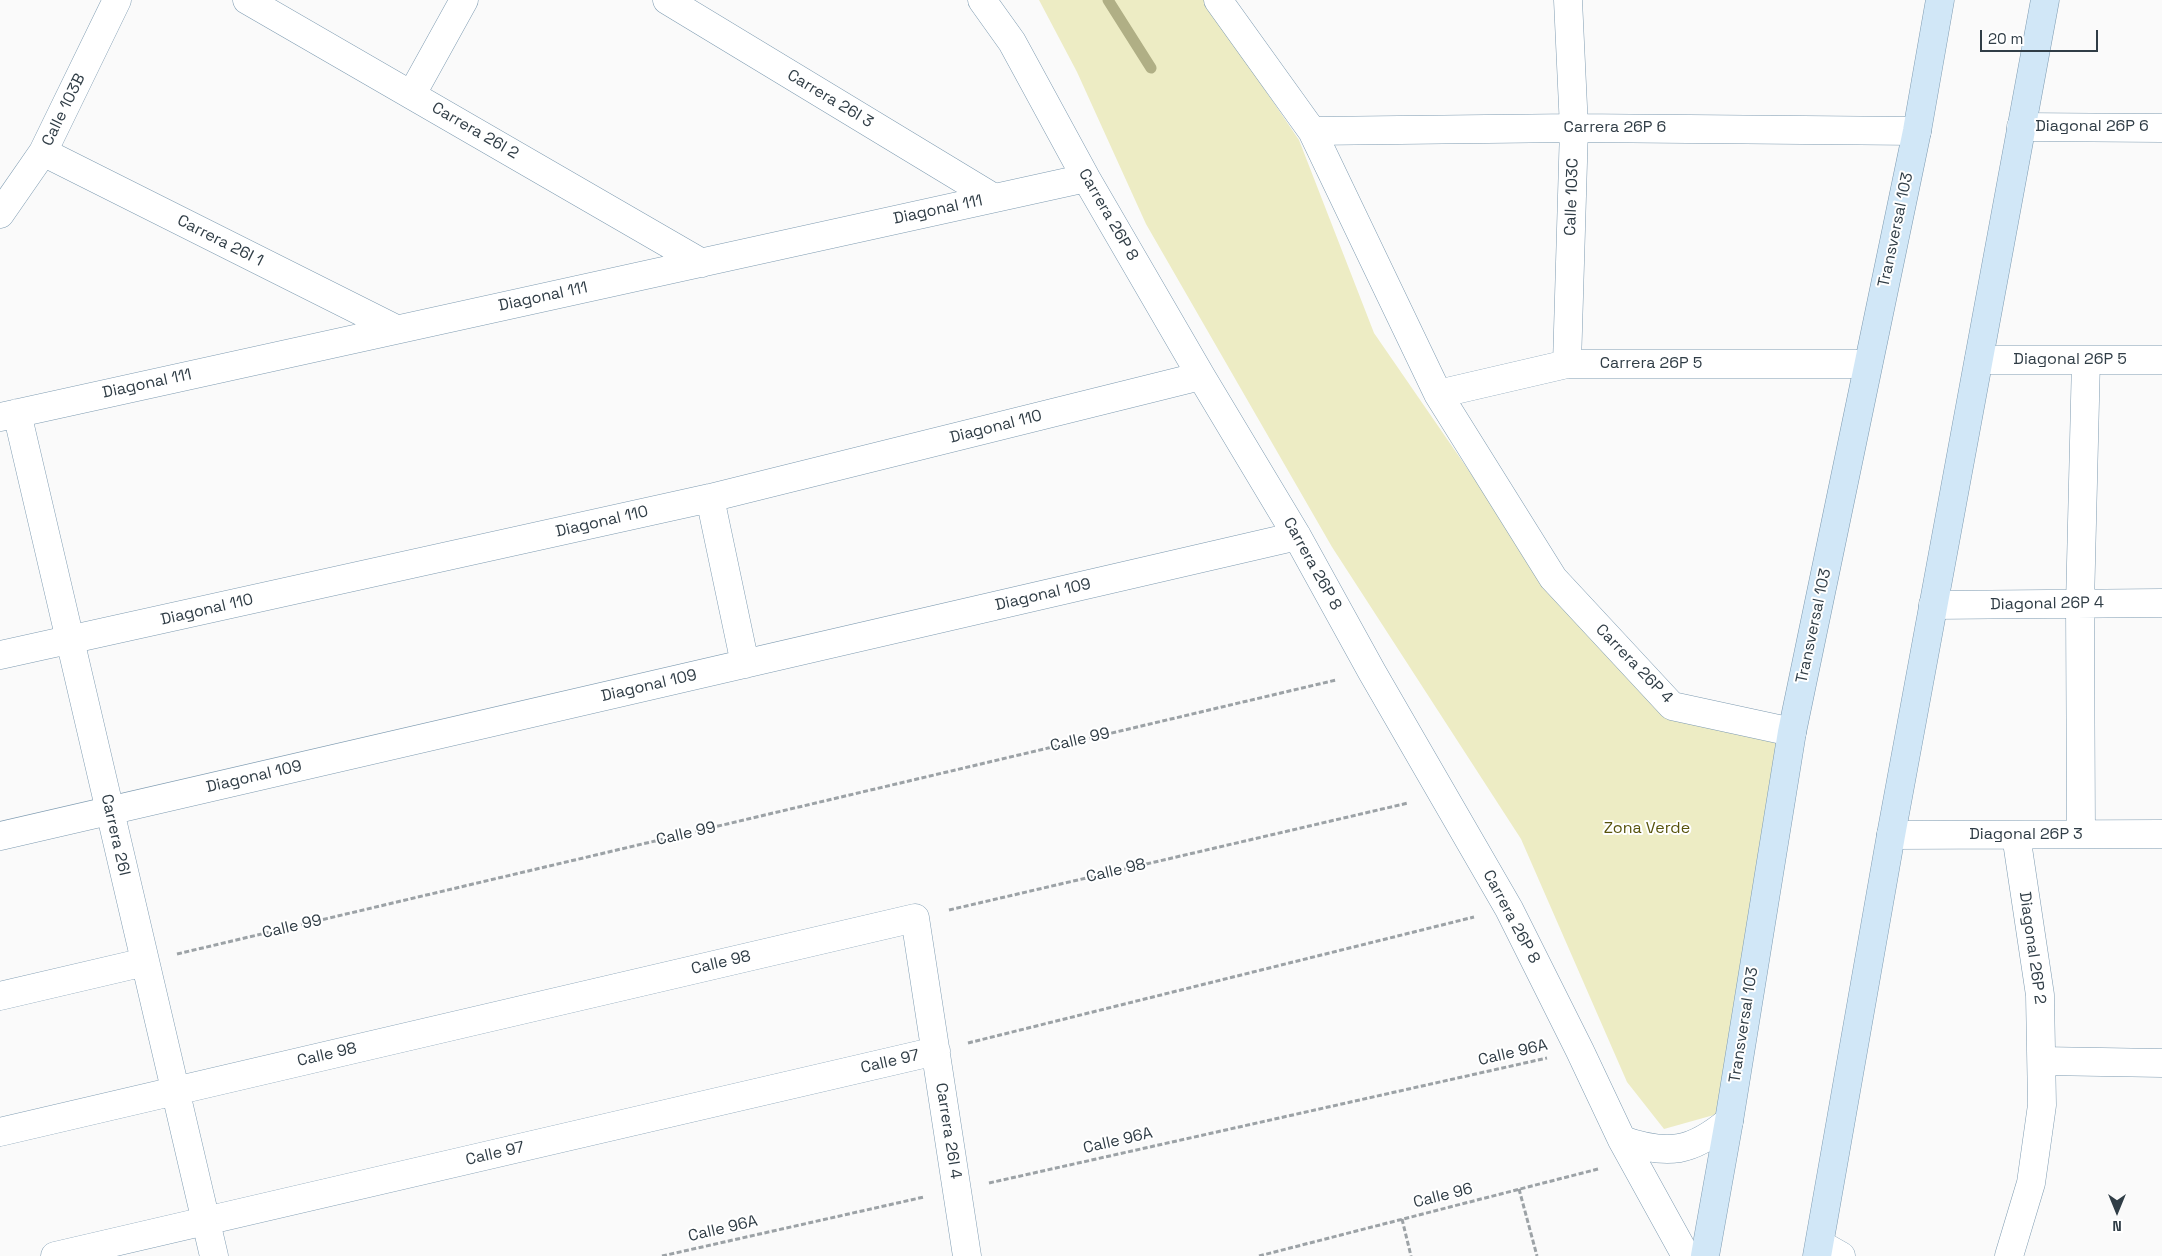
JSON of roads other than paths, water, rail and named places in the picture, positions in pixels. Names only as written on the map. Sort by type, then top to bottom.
[{"type":"street","name":"Calle 103B","points":[[0,214],[43,152],[117,0]]},
{"type":"street","name":"Carrera 26I 2","points":[[247,0],[702,263]]},
{"type":"street","points":[[412,94],[464,0]]},
{"type":"street","name":"Carrera 26I 3","points":[[666,0],[994,198]]},
{"type":"street","name":"Carrera 26P 8","points":[[982,0],[1012,42],[1086,178],[1201,376],[1298,536],[1372,672],[1509,909],[1627,1150],[1686,1256]]},
{"type":"street","name":"Carrera 26P 4","points":[[1218,0],[1312,131],[1438,394],[1553,578],[1672,706],[1792,732]]},
{"type":"street","name":"Calle 103C","points":[[1567,364],[1574,128],[1568,0]]},
{"type":"street","name":"Transversal 103","points":[[1705,1256],[1729,1121],[1792,732],[1917,130],[1940,0]]},
{"type":"street","points":[[1826,1252],[1891,836],[2045,0]]},
{"type":"street","name":"Diagonal 26P 6","points":[[2022,127],[2162,128]]},
{"type":"street","name":"Carrera 26P 6","points":[[1312,131],[1574,128],[1917,130]]},
{"type":"street","name":"Carrera 26I 1","points":[[43,152],[396,330]]},
{"type":"street","name":"Diagonal 111","points":[[9,415],[1086,178]]},
{"type":"street","name":"Diagonal 26P 5","points":[[1978,360],[2162,360]]},
{"type":"street","points":[[2081,834],[2080,604],[2086,360]]},
{"type":"street","name":"Carrera 26P 5","points":[[1438,394],[1567,364],[1868,364]]},
{"type":"street","name":"Diagonal 110","points":[[0,655],[710,498],[1201,376]]},
{"type":"street","name":"Carrera 26I","points":[[9,415],[70,640],[214,1256]]},
{"type":"street","points":[[710,498],[745,664]]},
{"type":"street","name":"Diagonal 109","points":[[0,836],[1298,536]]},
{"type":"street","name":"Diagonal 26P 4","points":[[1933,605],[2162,603]]},
{"type":"street","name":"Diagonal 26P 3","points":[[1891,836],[2162,834]]},
{"type":"street","name":"Diagonal 26P 2","points":[[2010,1256],[2031,1183],[2042,1105],[2040,995],[2016,835]]},
{"type":"street","name":"Carrera 26I 4","points":[[915,918],[967,1256]]},
{"type":"street","name":"Calle 98","points":[[0,1132],[915,918]]},
{"type":"street","points":[[0,996],[145,962]]},
{"type":"street","name":"Calle 97","points":[[55,1256],[936,1051]]},
{"type":"street","points":[[2042,1061],[2162,1063]]},
{"type":"street","points":[[1627,1150],[1691,1146],[1712,1136],[1729,1121]]},
{"type":"waterway","points":[[1108,0],[1151,68]]},
{"type":"park label","name":"Zona Verde","points":[[1647,829]]}]
